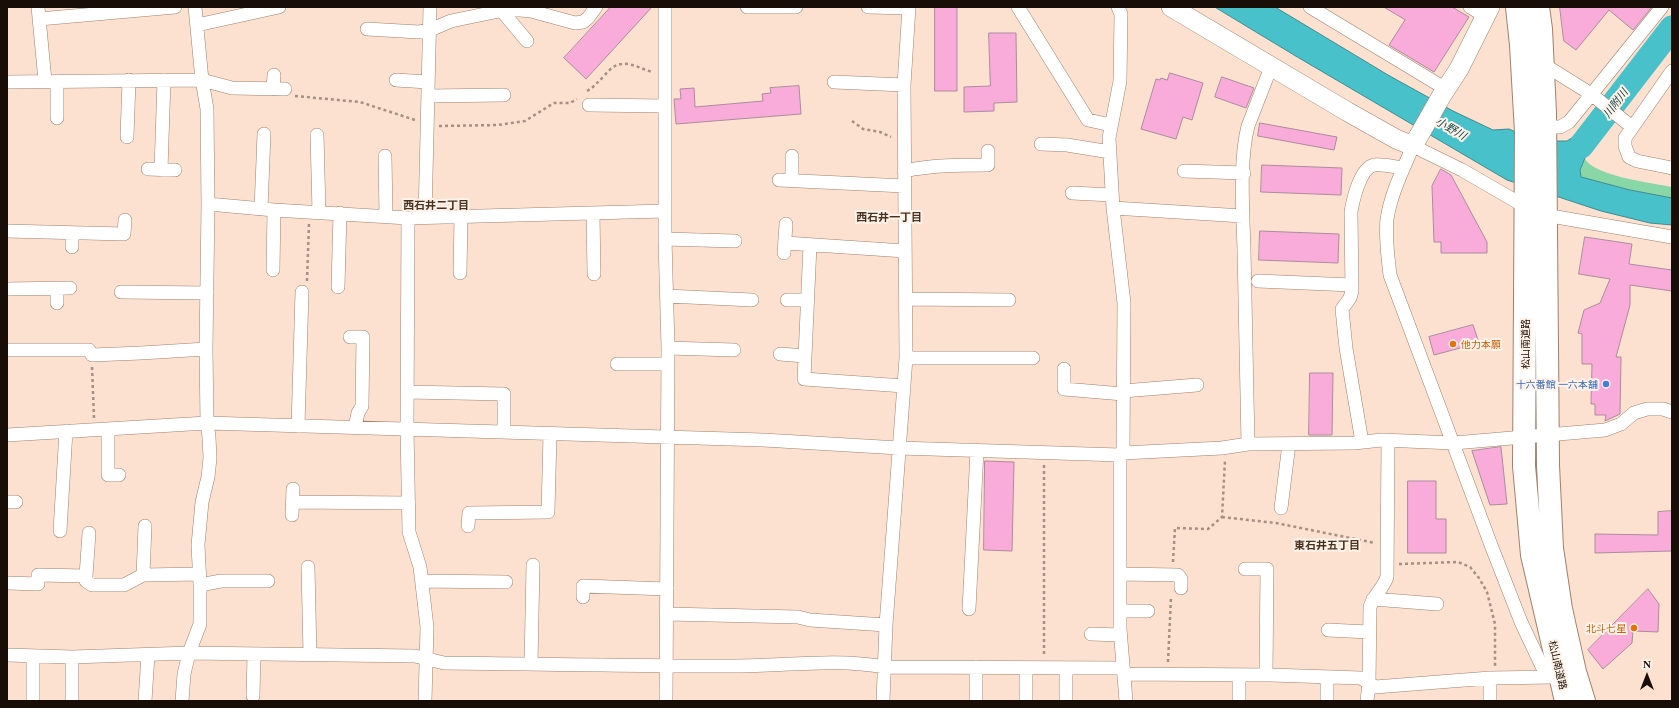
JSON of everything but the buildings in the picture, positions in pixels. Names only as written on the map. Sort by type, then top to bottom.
[{"type":"highway","name":"松山南道路","points":[[1517,7],[1521,45],[1539,132]]},
{"type":"highway","name":"松山南道路","points":[[1538,7],[1543,64],[1524,436],[1524,466],[1532,556],[1566,701]]},
{"type":"highway","name":"松山南道路","points":[[1535,206],[1548,434],[1552,548],[1561,609],[1561,676],[1584,701]]},
{"type":"street","points":[[56,118],[39,13],[175,7]]},
{"type":"street","points":[[182,701],[184,674],[189,653],[200,624],[198,545],[202,502],[208,477],[210,458],[210,437],[207,423],[206,349],[208,204],[207,110],[202,80],[195,7]]},
{"type":"street","points":[[197,25],[278,7]]},
{"type":"street","points":[[425,217],[430,7]]},
{"type":"street","points":[[366,29],[419,32],[430,30],[450,21],[501,10],[517,9],[531,11],[575,23],[583,22],[596,7]]},
{"type":"street","points":[[665,7],[665,239],[668,348],[666,701]]},
{"type":"street","points":[[747,7],[796,7]]},
{"type":"street","points":[[868,7],[909,8],[904,85],[906,358],[886,625],[883,701]]},
{"type":"street","points":[[1018,7],[1088,120],[1111,125]]},
{"type":"street","points":[[1118,7],[1121,14],[1120,75],[1111,125],[1110,152],[1112,201],[1124,303],[1120,635],[1126,701]]},
{"type":"street","points":[[1171,7],[1396,139],[1415,143],[1462,170],[1535,206],[1672,237]]},
{"type":"street","points":[[1310,7],[1444,92]]},
{"type":"street","points":[[1539,132],[1560,127],[1569,122],[1662,7]]},
{"type":"street","points":[[501,10],[528,41]]},
{"type":"street","points":[[1482,10],[1459,69],[1415,143],[1403,168],[1392,198],[1387,220],[1387,248],[1390,275],[1499,566],[1522,622],[1561,676]]},
{"type":"street","points":[[1543,64],[1592,95],[1628,124]]},
{"type":"street","points":[[1248,444],[1243,216],[1246,135],[1271,67]]},
{"type":"street","points":[[1672,71],[1628,124],[1625,138],[1625,146],[1629,157],[1637,161],[1672,168]]},
{"type":"street","points":[[7,82],[202,80],[232,88],[279,89],[274,75]]},
{"type":"street","points":[[127,137],[129,80]]},
{"type":"street","points":[[161,170],[164,80]]},
{"type":"street","points":[[396,80],[428,82]]},
{"type":"street","points":[[834,82],[904,85]]},
{"type":"street","points":[[428,96],[504,95]]},
{"type":"street","points":[[589,104],[665,106]]},
{"type":"street","points":[[264,134],[273,270]]},
{"type":"street","points":[[314,212],[316,135]]},
{"type":"street","points":[[1041,144],[1067,145],[1110,152]]},
{"type":"street","points":[[904,171],[945,165],[988,165],[988,151]]},
{"type":"street","points":[[385,156],[386,216]]},
{"type":"street","points":[[792,156],[786,180],[904,186]]},
{"type":"street","points":[[1362,442],[1346,348],[1342,309],[1350,298],[1352,285],[1351,212],[1357,188],[1367,170],[1372,166],[1381,165],[1403,168]]},
{"type":"street","points":[[148,169],[175,170]]},
{"type":"street","points":[[1184,171],[1244,173]]},
{"type":"street","points":[[1072,192],[1112,201],[1243,216]]},
{"type":"street","points":[[208,204],[268,210],[408,218],[665,211]]},
{"type":"street","points":[[338,287],[340,213]]},
{"type":"street","points":[[594,213],[594,274]]},
{"type":"street","points":[[460,273],[461,216]]},
{"type":"street","points":[[408,218],[407,429],[409,532],[420,567],[427,627],[425,701]]},
{"type":"street","points":[[7,231],[124,234],[124,220]]},
{"type":"street","points":[[786,224],[784,248],[810,245],[905,251]]},
{"type":"street","points":[[72,233],[72,247]]},
{"type":"street","points":[[665,239],[735,241]]},
{"type":"street","points":[[810,245],[804,379],[904,386]]},
{"type":"street","points":[[1258,280],[1352,285]]},
{"type":"street","points":[[7,289],[63,288],[57,302]]},
{"type":"street","points":[[121,292],[207,293]]},
{"type":"street","points":[[298,426],[302,292]]},
{"type":"street","points":[[666,296],[752,300]]},
{"type":"street","points":[[787,300],[807,300]]},
{"type":"street","points":[[906,300],[1009,300]]},
{"type":"street","points":[[350,337],[363,337],[362,406],[358,413],[355,428]]},
{"type":"street","points":[[668,348],[734,350]]},
{"type":"street","points":[[7,350],[89,350],[92,355],[206,349]]},
{"type":"street","points":[[780,354],[805,356]]},
{"type":"street","points":[[906,358],[1033,358]]},
{"type":"street","points":[[617,364],[668,364]]},
{"type":"street","points":[[1064,369],[1064,389],[1123,393],[1197,385]]},
{"type":"street","points":[[407,392],[504,394],[504,432]]},
{"type":"street","points":[[7,435],[207,423],[763,440],[977,451],[1122,454],[1226,447],[1248,444],[1362,442],[1388,440],[1454,443],[1606,430],[1621,424],[1634,413],[1647,408],[1672,412]]},
{"type":"street","points":[[108,429],[108,474],[119,474]]},
{"type":"street","points":[[60,531],[66,431]]},
{"type":"street","points":[[468,526],[469,513],[548,512],[550,434]]},
{"type":"street","points":[[1367,701],[1369,683],[1370,606],[1373,599],[1385,584],[1387,565],[1388,440]]},
{"type":"street","points":[[1281,508],[1289,444]]},
{"type":"street","points":[[969,609],[977,451]]},
{"type":"street","points":[[292,515],[293,496],[408,503]]},
{"type":"street","points":[[143,575],[145,526]]},
{"type":"street","points":[[89,533],[86,581],[92,584],[124,584],[143,575],[200,580],[268,581]]},
{"type":"street","points":[[531,664],[532,565]]},
{"type":"street","points":[[308,567],[310,655]]},
{"type":"street","points":[[1245,569],[1267,569],[1266,675]]},
{"type":"street","points":[[1120,574],[1178,575],[1181,579],[1181,588]]},
{"type":"street","points":[[7,583],[38,584],[38,575],[86,576]]},
{"type":"street","points":[[422,581],[506,582]]},
{"type":"street","points":[[583,597],[583,586],[667,589]]},
{"type":"street","points":[[1373,599],[1437,604]]},
{"type":"street","points":[[1120,611],[1148,611]]},
{"type":"street","points":[[667,614],[798,617],[810,620],[886,625]]},
{"type":"street","points":[[1328,630],[1369,632]]},
{"type":"street","points":[[1091,634],[1120,635]]},
{"type":"street","points":[[7,655],[72,657],[189,653],[415,656],[444,663],[666,666],[763,666],[863,663],[884,667],[1066,668],[1168,674],[1360,678],[1375,686],[1493,678],[1561,676]]},
{"type":"street","points":[[253,696],[254,654]]},
{"type":"street","points":[[145,701],[148,655]]},
{"type":"street","points":[[33,656],[33,700]]},
{"type":"street","points":[[72,657],[72,701]]},
{"type":"street","points":[[976,667],[976,701]]},
{"type":"street","points":[[1026,668],[1026,701]]},
{"type":"street","points":[[1066,668],[1066,701]]},
{"type":"street","points":[[1239,675],[1239,701]]},
{"type":"street","points":[[1327,677],[1327,701]]},
{"type":"street","points":[[1490,701],[1493,678]]},
{"type":"path","points":[[852,121],[863,129],[880,132],[893,138],[904,139]]},
{"type":"path","points":[[302,292],[306,288],[314,212]]},
{"type":"path","points":[[92,355],[94,430]]},
{"type":"path","points":[[1168,674],[1175,528],[1208,529],[1222,517],[1226,447]]},
{"type":"path","points":[[1044,453],[1044,668]]},
{"type":"path","points":[[1222,517],[1276,523],[1387,546]]},
{"type":"path","points":[[1387,565],[1451,561],[1470,567],[1479,578],[1487,592],[1495,624],[1493,678]]},
{"type":"green space","points":[[1585,159],[1591,165],[1600,170],[1612,174],[1638,181],[1672,187],[1672,198],[1630,190],[1581,177],[1580,170]]},
{"type":"water","name":"小野川","points":[[1215,7],[1275,7],[1388,75],[1453,111],[1493,130],[1509,129],[1536,141],[1567,141],[1601,119],[1580,170],[1581,177],[1630,190],[1672,198],[1672,225],[1650,223],[1601,211],[1507,180]]},
{"type":"waterway","name":"川附川","points":[[1581,146],[1672,28]]},
{"type":"place","name":"他力本願","points":[[1453,344]]},
{"type":"place","name":"十六番館 一六本舗","points":[[1606,384]]},
{"type":"place","name":"北斗七星","points":[[1634,628]]},
{"type":"district","name":"西石井二丁目","points":[[436,205]]},
{"type":"district","name":"西石井一丁目","points":[[889,217]]},
{"type":"district","name":"東石井五丁目","points":[[1327,545]]}]
